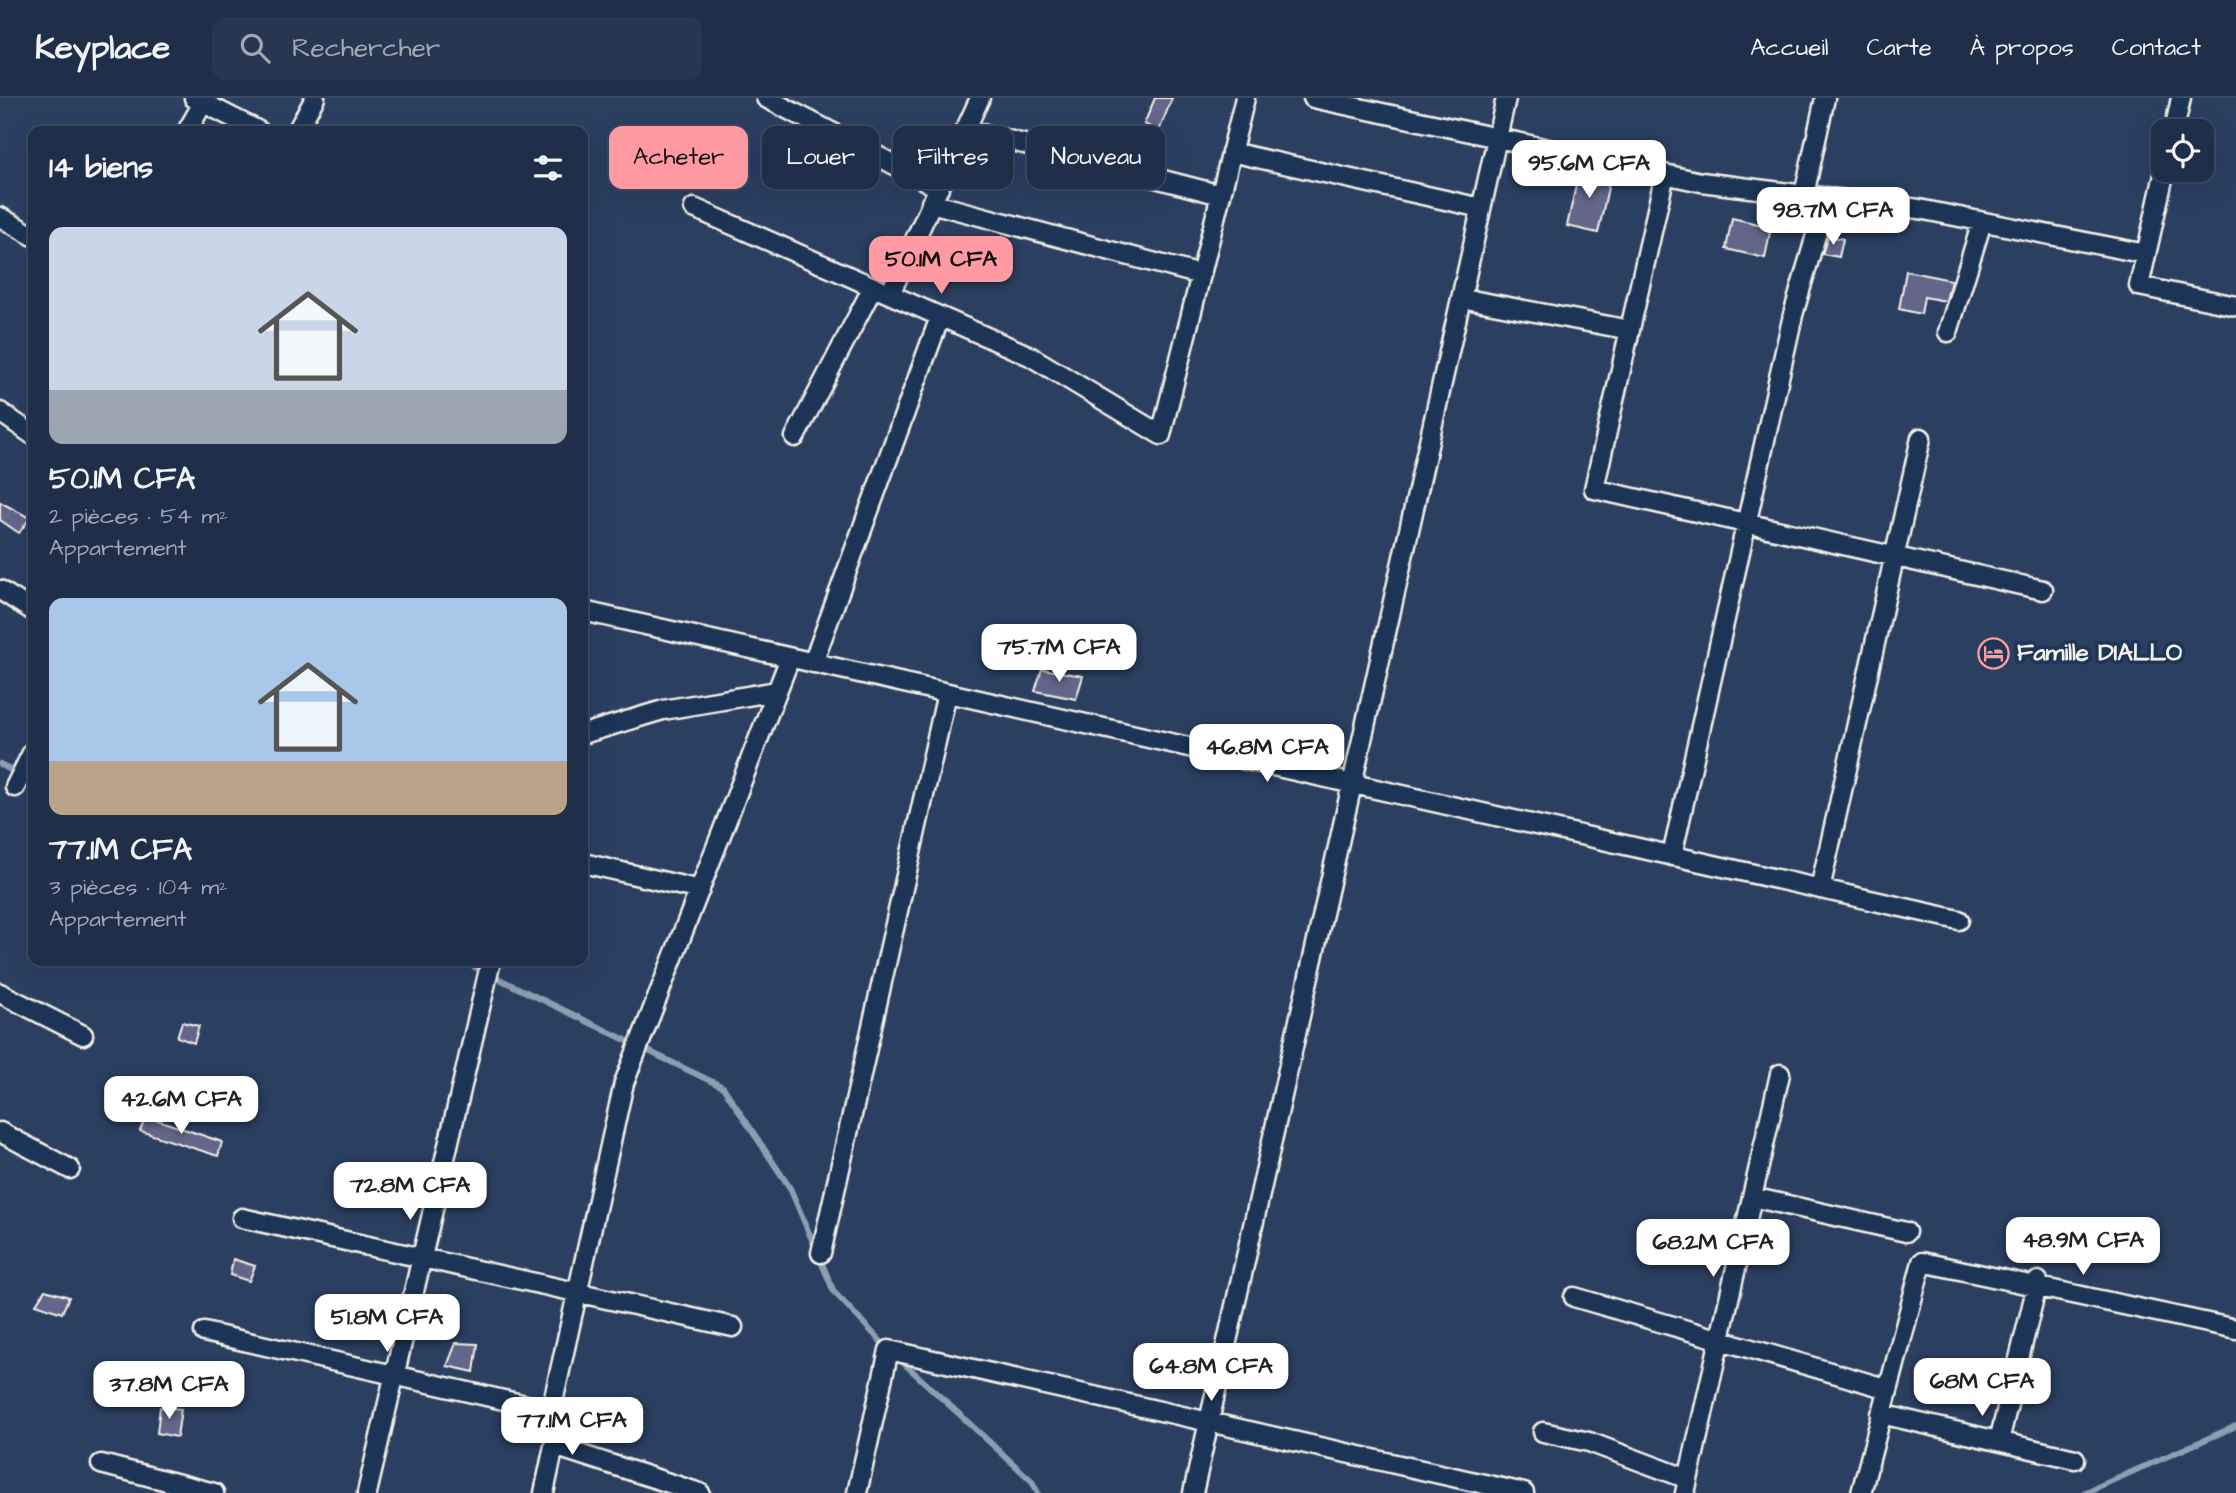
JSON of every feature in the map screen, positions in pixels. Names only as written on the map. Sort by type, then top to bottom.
[{"type":"street","points":[[300,126],[315,98]]},
{"type":"street","points":[[766,98],[935,196],[1201,275]]},
{"type":"street","points":[[967,126],[980,98]]},
{"type":"street","points":[[694,208],[1030,356],[1161,435],[1245,98]]},
{"type":"street","points":[[1313,98],[1701,182],[1919,209],[2146,254]]},
{"type":"street","points":[[1193,1493],[1506,98]]},
{"type":"street","points":[[1804,195],[1825,98]]},
{"type":"street","points":[[2177,119],[2181,98]]},
{"type":"street","points":[[189,126],[199,100],[249,126]]},
{"type":"street","points":[[1013,141],[1221,195]]},
{"type":"street","points":[[1231,152],[1481,208]]},
{"type":"street","points":[[1665,174],[1594,489],[2043,590]]},
{"type":"street","points":[[2162,182],[2139,286],[2236,306]]},
{"type":"street","points":[[795,437],[938,189]]},
{"type":"street","points":[[1672,856],[1793,315],[1827,197]]},
{"type":"street","points":[[0,217],[28,233]]},
{"type":"street","points":[[1948,332],[1982,222]]},
{"type":"street","points":[[1461,298],[1630,330]]},
{"type":"street","points":[[813,663],[940,317]]},
{"type":"street","points":[[0,412],[28,432]]},
{"type":"street","points":[[1820,889],[1921,438]]},
{"type":"street","points":[[0,590],[28,608]]},
{"type":"street","points":[[588,612],[1959,920]]},
{"type":"street","points":[[551,1411],[625,1083],[790,658]]},
{"type":"street","points":[[588,732],[663,710],[777,691]]},
{"type":"street","points":[[821,1253],[947,693]]},
{"type":"street","points":[[15,787],[28,761]]},
{"type":"street","points":[[588,864],[700,890]]},
{"type":"street","points":[[367,1493],[490,966]]},
{"type":"street","points":[[0,993],[83,1035]]},
{"type":"street","points":[[1543,1432],[1589,1442],[1687,1486],[1780,1074]]},
{"type":"street","points":[[0,1132],[70,1169]]},
{"type":"street","points":[[1752,1197],[1906,1232]]},
{"type":"street","points":[[242,1218],[733,1327]]},
{"type":"street","points":[[1861,1493],[1922,1262],[2037,1284],[2236,1329]]},
{"type":"street","points":[[1999,1441],[2037,1284]]},
{"type":"street","points":[[1574,1297],[1888,1389]]},
{"type":"street","points":[[204,1332],[561,1413],[544,1493]]},
{"type":"street","points":[[857,1493],[889,1350],[1524,1493]]},
{"type":"street","points":[[1881,1414],[2075,1459]]},
{"type":"street","points":[[554,1446],[700,1493]]},
{"type":"street","points":[[101,1464],[214,1493]]},
{"type":"building","points":[[1155,98],[1172,98],[1161,126],[1144,124]]},
{"type":"building","points":[[1580,167],[1611,174],[1598,233],[1567,226]]},
{"type":"building","points":[[1732,218],[1771,227],[1765,258],[1726,249]]},
{"type":"building","points":[[1828,236],[1843,239],[1839,257],[1822,254]]},
{"type":"building","points":[[1906,271],[1951,280],[1946,301],[1924,297],[1921,314],[1899,309]]},
{"type":"building","points":[[0,502],[28,517],[19,533],[0,520]]},
{"type":"building","points":[[1042,669],[1083,676],[1076,699],[1035,691]]},
{"type":"building","points":[[182,1022],[199,1026],[194,1043],[177,1037]]},
{"type":"building","points":[[146,1116],[222,1142],[218,1156],[140,1131]]},
{"type":"building","points":[[233,1259],[255,1266],[249,1281],[230,1275]]},
{"type":"building","points":[[45,1290],[69,1297],[62,1313],[36,1304]]},
{"type":"building","points":[[456,1343],[478,1344],[474,1372],[447,1366]]},
{"type":"building","points":[[160,1407],[181,1409],[177,1437],[157,1433]]},
{"type":"waterway","points":[[0,764],[28,779]]},
{"type":"waterway","points":[[472,966],[723,1087],[790,1188],[834,1292],[889,1350]]},
{"type":"waterway","points":[[897,1357],[1032,1481],[1038,1493]]},
{"type":"waterway","points":[[2084,1493],[2236,1426]]},
{"type":"place","name":"Famille DIALLO","points":[[1994,653]]}]
